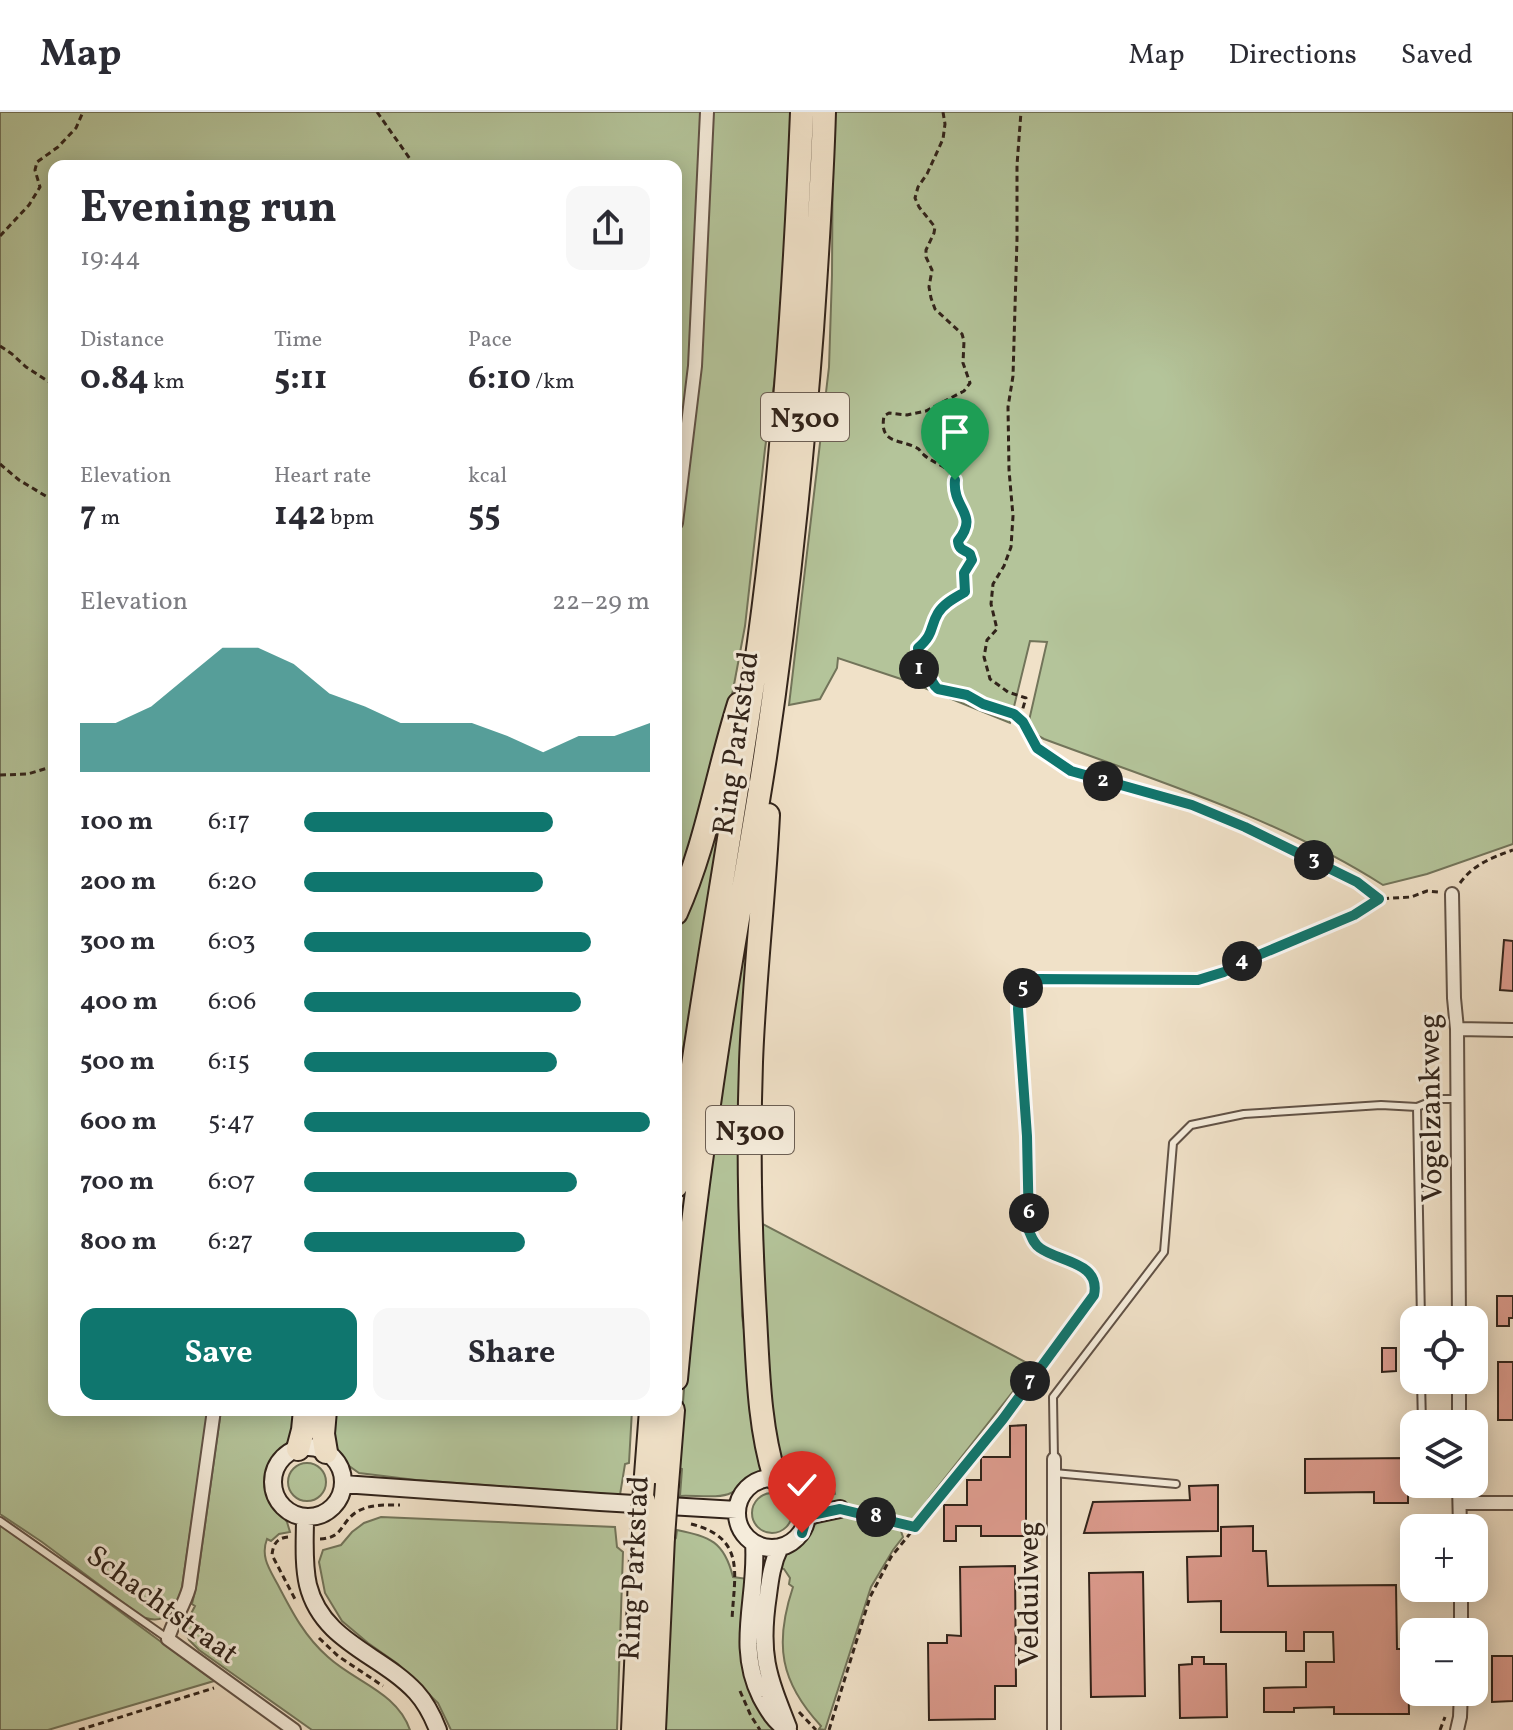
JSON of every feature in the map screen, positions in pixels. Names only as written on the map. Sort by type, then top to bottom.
[{"type":"highway","name":"Ring Parkstad","points":[[682,1144],[760,639],[789,351],[802,112]]},
{"type":"highway","name":"Ring Parkstad","points":[[682,1321],[707,1120],[773,698],[793,538],[817,264],[824,112]]},
{"type":"highway","name":"N300","points":[[682,897],[700,850],[724,753],[760,639]]},
{"type":"highway","name":"N300","points":[[773,698],[751,1060],[750,1126],[752,1272],[757,1350],[766,1443],[775,1478]]},
{"type":"highway","points":[[298,1449],[304,1416]]},
{"type":"highway","points":[[324,1416],[326,1452]]},
{"type":"highway","points":[[644,1416],[657,1483]]},
{"type":"highway","name":"Ring Parkstad","points":[[651,1416],[657,1483]]},
{"type":"highway","name":"Ring Parkstad","points":[[633,1730],[657,1483],[672,1416]]},
{"type":"highway","name":"Ring Parkstad","points":[[652,1537],[654,1730]]},
{"type":"street","points":[[682,473],[695,366],[707,112]]},
{"type":"street","name":"Vogelzankweg","points":[[1452,894],[1457,1029],[1459,1306]]},
{"type":"street","points":[[1457,1029],[1513,1030]]},
{"type":"street","points":[[168,1639],[189,1588],[213,1416]]},
{"type":"street","points":[[309,1447],[326,1452],[337,1462],[342,1476],[343,1484],[337,1501],[331,1508],[315,1516],[305,1517],[289,1511],[274,1490],[274,1472],[278,1463],[298,1449],[309,1447]]},
{"type":"street","name":"Velduilweg","points":[[1054,1466],[1054,1730]]},
{"type":"street","points":[[775,1478],[800,1492],[807,1507],[807,1516],[802,1533],[796,1539],[771,1548],[748,1538],[739,1525],[737,1510],[748,1488],[763,1479],[775,1478]]},
{"type":"street","points":[[343,1484],[737,1510]]},
{"type":"street","points":[[1460,1498],[1460,1514]]},
{"type":"street","points":[[1460,1503],[1513,1503]]},
{"type":"street","points":[[807,1516],[840,1509]]},
{"type":"street","points":[[305,1517],[308,1585],[326,1621],[353,1647],[416,1692],[438,1730]]},
{"type":"street","points":[[754,1543],[756,1566],[747,1640],[750,1662],[759,1692],[769,1711],[780,1725],[789,1730]]},
{"type":"street","points":[[780,1547],[772,1568],[763,1646],[771,1685],[789,1730]]},
{"type":"street","name":"Schachtstraat","points":[[168,1639],[294,1730]]},
{"type":"street","points":[[1457,1730],[1460,1706]]},
{"type":"lane","points":[[1176,1484],[1054,1466],[1053,1397],[1164,1252],[1173,1143],[1191,1125],[1244,1114],[1381,1105],[1417,1107],[1437,1099],[1457,1099]]},
{"type":"lane","points":[[1417,1107],[1421,1306]]},
{"type":"lane","name":"Schachtstraat","points":[[0,1521],[168,1639]]},
{"type":"path","points":[[0,236],[29,205],[40,187],[35,170],[37,162],[58,147],[76,128],[83,112]]},
{"type":"path","points":[[377,112],[411,160]]},
{"type":"path","points":[[829,1730],[870,1597],[891,1557],[1003,1419],[1089,1303],[1095,1290],[1092,1275],[1079,1265],[1040,1249],[1029,1231],[1027,1136],[1018,1001],[1023,988],[1038,979],[1198,980],[1211,977],[1354,915],[1379,899],[1357,882],[1245,827],[1192,805],[1071,771],[1037,748],[1020,718],[967,695],[938,689],[920,671],[917,651],[930,636],[939,612],[966,590],[963,577],[972,560],[968,552],[960,549],[958,541],[965,531],[967,520],[956,497],[955,480],[919,449],[897,442],[886,433],[883,419],[888,414],[907,415],[926,411],[964,391],[970,383],[963,363],[962,334],[935,309],[931,298],[932,270],[926,250],[935,227],[915,198],[943,139],[943,112]]},
{"type":"path","points":[[1020,718],[1026,698],[1008,692],[990,679],[984,657],[987,640],[997,629],[991,604],[993,584],[1011,547],[1013,516],[1008,407],[1013,376],[1021,112]]},
{"type":"path","points":[[0,346],[48,381]]},
{"type":"path","points":[[0,464],[48,497]]},
{"type":"path","points":[[0,775],[28,774],[48,768]]},
{"type":"path","points":[[299,1606],[272,1555],[272,1548],[278,1540],[332,1537],[352,1516],[364,1509],[409,1505]]},
{"type":"path","points":[[840,1509],[915,1527]]},
{"type":"path","points":[[691,1524],[717,1534],[726,1542],[734,1557]]},
{"type":"path","points":[[316,1634],[338,1656],[387,1689]]},
{"type":"path","points":[[79,1730],[229,1684]]},
{"type":"green space","points":[[0,112],[794,112],[781,334],[745,626],[706,809],[682,882],[682,160],[48,160],[48,1416],[207,1416],[181,1594],[176,1606],[164,1618],[145,1619],[0,1514]]},
{"type":"green space","points":[[833,112],[1513,112],[1513,844],[1427,874],[1383,885],[1343,861],[1260,821],[1044,739],[1033,733],[1028,725],[1047,642],[1030,641],[1010,723],[910,682],[838,658],[837,668],[820,699],[789,705],[829,367]]},
{"type":"green space","points":[[734,756],[682,1053],[682,912]]},
{"type":"green space","points":[[756,865],[741,1205],[742,1316],[765,1473],[726,1495],[680,1496],[682,1469],[678,1468],[685,1376],[717,1103]]},
{"type":"green space","points":[[755,1220],[1033,1366],[915,1519],[901,1531],[903,1537],[871,1587],[825,1730],[819,1729],[821,1726],[797,1694],[784,1661],[784,1627],[793,1587],[784,1569],[778,1567],[815,1524],[827,1518],[817,1501],[835,1494],[832,1482],[816,1486],[800,1483],[777,1460]]},
{"type":"green space","points":[[220,1416],[297,1416],[289,1444],[268,1468],[266,1481],[270,1499],[287,1522],[290,1532],[279,1534],[271,1541],[267,1539],[267,1563],[312,1641],[339,1666],[396,1706],[410,1730],[312,1730],[189,1640],[184,1627],[195,1606],[192,1604]]},
{"type":"green space","points":[[330,1416],[632,1416],[629,1463],[625,1464],[620,1495],[359,1473],[345,1463],[330,1439]]},
{"type":"green space","points":[[307,1463],[321,1468],[326,1482],[321,1496],[307,1501],[293,1496],[288,1482],[293,1468]]},
{"type":"green space","points":[[772,1493],[786,1499],[792,1513],[786,1527],[772,1533],[758,1527],[752,1513],[758,1499]]},
{"type":"green space","points":[[381,1517],[615,1527],[617,1547],[623,1552],[617,1730],[451,1730],[438,1703],[398,1664],[342,1621],[325,1593],[319,1562],[323,1550],[341,1545],[364,1523]]},
{"type":"green space","points":[[0,1522],[214,1681],[48,1730],[0,1730]]},
{"type":"green space","points":[[677,1530],[707,1538],[725,1555],[733,1577],[748,1579],[741,1632],[742,1660],[752,1691],[774,1730],[663,1730],[672,1542]]},
{"type":"building","points":[[1504,940],[1513,941],[1513,991],[1500,990]]},
{"type":"building","points":[[1497,1296],[1513,1296],[1513,1318],[1509,1318],[1509,1326],[1497,1326]]},
{"type":"building","points":[[1382,1348],[1396,1348],[1396,1371],[1382,1372]]},
{"type":"building","points":[[1498,1362],[1513,1362],[1513,1420],[1498,1420]]},
{"type":"building","points":[[1026,1425],[1026,1536],[981,1536],[981,1526],[956,1526],[956,1541],[944,1541],[944,1505],[967,1505],[967,1480],[981,1480],[981,1457],[1010,1457],[1010,1426]]},
{"type":"building","points":[[1400,1458],[1400,1498],[1408,1498],[1408,1503],[1374,1503],[1374,1492],[1305,1493],[1305,1459]]},
{"type":"building","points":[[1218,1485],[1218,1531],[1084,1533],[1093,1502],[1190,1500],[1189,1486]]},
{"type":"building","points":[[1253,1526],[1253,1551],[1266,1551],[1268,1586],[1396,1585],[1400,1706],[1409,1706],[1409,1714],[1334,1714],[1334,1707],[1264,1712],[1264,1688],[1306,1687],[1306,1662],[1334,1662],[1333,1632],[1304,1632],[1304,1651],[1286,1651],[1286,1632],[1221,1632],[1221,1601],[1188,1602],[1187,1557],[1221,1556],[1221,1527]]},
{"type":"building","points":[[1015,1566],[1016,1686],[995,1686],[995,1719],[929,1720],[928,1643],[947,1643],[947,1635],[961,1636],[960,1567]]},
{"type":"building","points":[[1143,1572],[1145,1696],[1091,1697],[1089,1573]]},
{"type":"building","points":[[1492,1656],[1513,1656],[1513,1701],[1492,1702]]},
{"type":"building","points":[[1192,1657],[1204,1657],[1204,1664],[1226,1664],[1227,1717],[1180,1718],[1179,1665],[1192,1664]]},
{"type":"route","points":[[802,1533],[807,1516],[840,1509],[915,1527],[1003,1419],[1094,1295],[1092,1275],[1079,1265],[1040,1249],[1029,1231],[1027,1136],[1018,1009],[1023,988],[1038,979],[1198,980],[1211,977],[1354,915],[1379,899],[1357,882],[1245,827],[1192,805],[1071,771],[1037,748],[1023,722],[1014,714],[967,695],[938,689],[930,678],[922,674],[918,668],[918,648],[930,636],[942,607],[965,592],[964,573],[972,560],[970,554],[960,549],[958,544],[967,520],[954,491],[955,480]]}]
